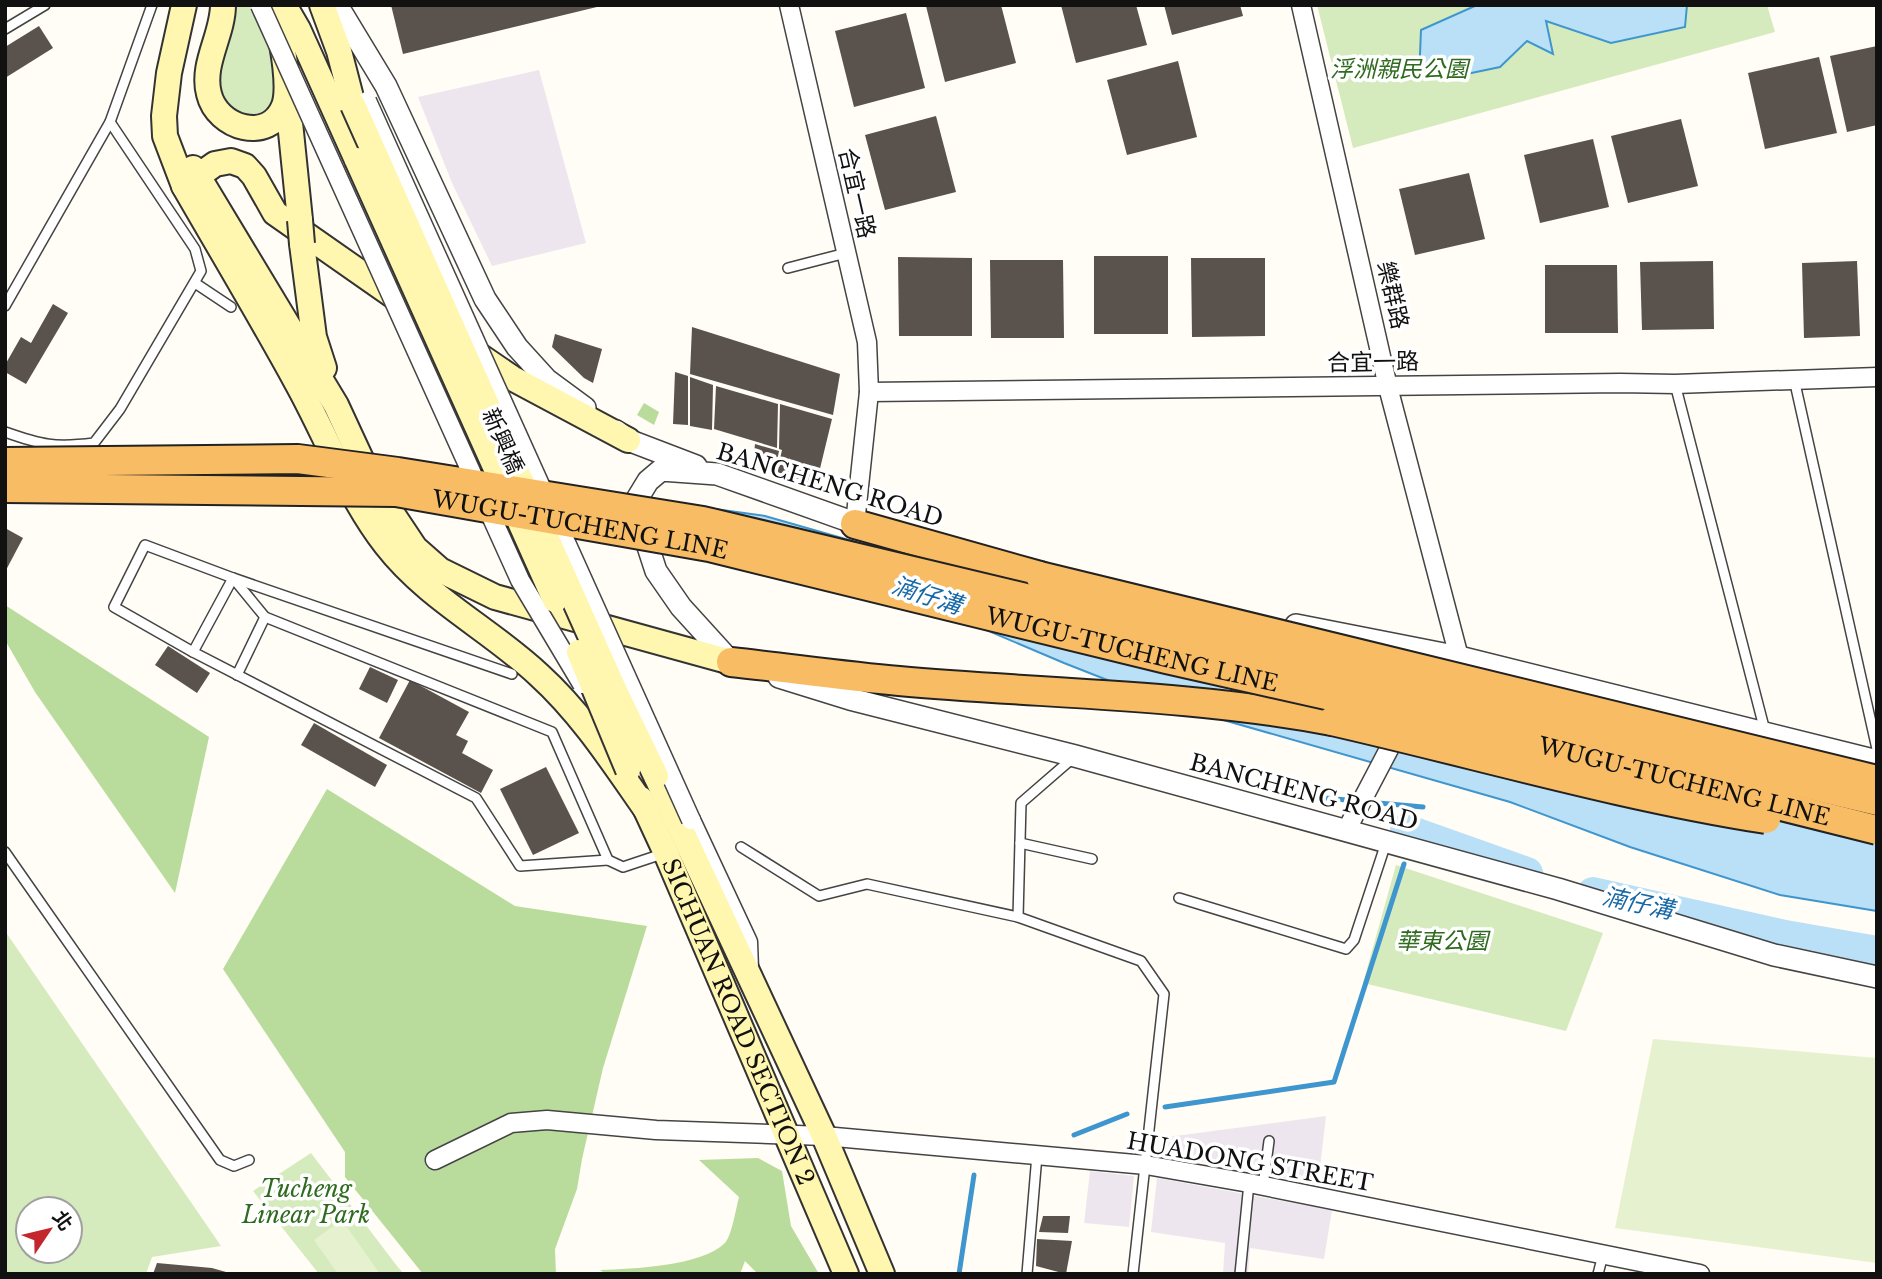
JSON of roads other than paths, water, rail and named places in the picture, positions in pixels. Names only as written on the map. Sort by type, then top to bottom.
[{"type":"highway","name":"WUGU-TUCHENG LINE","points":[[5,462],[298,459],[398,472],[703,521],[1877,801]]},
{"type":"highway","name":"WUGU-TUCHENG LINE","points":[[5,488],[396,492],[709,547],[1166,659],[1426,717],[1877,830]]},
{"type":"highway","points":[[855,524],[1040,576],[1877,780]]},
{"type":"highway","points":[[731,662],[899,681],[1178,699],[1292,714],[1415,740],[1589,785],[1664,801],[1877,836]]},
{"type":"main road","points":[[184,5],[169,73],[164,116],[191,181],[355,497],[387,546],[430,590],[540,675],[600,743],[647,811]]},
{"type":"main road","points":[[223,5],[207,86],[215,109],[224,119],[236,126],[259,128],[272,122],[283,108],[287,92]]},
{"type":"main road","points":[[275,5],[314,337],[336,405],[361,458],[389,509],[415,548],[440,570],[495,597],[731,662]]},
{"type":"main road","name":"新興橋","points":[[284,5],[298,29],[587,671],[628,770]]},
{"type":"main road","name":"新興橋","points":[[322,5],[360,103],[614,689],[656,776]]},
{"type":"main road","points":[[191,181],[215,164],[231,161],[246,166],[268,204],[285,221],[512,379],[628,440]]},
{"type":"main road","points":[[191,181],[336,405]]},
{"type":"main road","name":"SICHUAN ROAD SECTION 2","points":[[628,770],[647,811],[690,838],[787,1134],[846,1274]]},
{"type":"main road","name":"SICHUAN ROAD SECTION 2","points":[[656,776],[690,838],[749,976],[824,1136],[882,1274]]},
{"type":"street","points":[[260,5],[520,580],[614,737]]},
{"type":"street","points":[[337,5],[386,86],[485,299],[517,347],[547,380],[628,440],[717,474]]},
{"type":"street","name":"合宜一路","points":[[789,5],[867,342],[869,392],[855,524]]},
{"type":"street","name":"樂群路","points":[[1301,5],[1388,387],[1459,657]]},
{"type":"street","points":[[360,103],[690,838]]},
{"type":"street","name":"合宜一路","points":[[869,392],[1675,384],[1877,377]]},
{"type":"street","name":"BANCHENG ROAD","points":[[1877,761],[1459,657],[1186,604],[988,559],[855,524],[717,474],[662,470],[648,481],[634,503],[656,571],[681,607],[731,662],[850,699],[1074,756],[1558,889],[1774,955],[1877,977]]},
{"type":"street","points":[[1346,831],[1412,705],[1459,657]]},
{"type":"street","name":"HUADONG STREET","points":[[435,1160],[511,1123],[547,1120],[656,1130],[824,1136],[1037,1155],[1146,1165],[1256,1184],[1700,1274]]},
{"type":"lane","points":[[5,29],[45,5]]},
{"type":"lane","points":[[5,306],[110,122],[152,5]]},
{"type":"lane","points":[[5,432],[43,445],[63,447],[94,443],[120,410],[201,271],[195,249],[110,122]]},
{"type":"lane","points":[[788,268],[846,253]]},
{"type":"lane","points":[[195,283],[231,307]]},
{"type":"lane","points":[[1794,379],[1877,749]]},
{"type":"lane","points":[[1675,384],[1765,732]]},
{"type":"lane","points":[[512,674],[145,545],[114,607],[192,652],[476,798],[520,866],[608,860],[623,867],[690,838]]},
{"type":"lane","points":[[233,578],[265,617],[552,732],[608,860]]},
{"type":"lane","points":[[192,652],[233,578]]},
{"type":"lane","points":[[237,675],[265,617]]},
{"type":"lane","points":[[1018,917],[1021,803],[1074,756]]},
{"type":"lane","points":[[1179,898],[1346,949],[1354,940],[1386,842]]},
{"type":"lane","points":[[1020,843],[1092,859]]},
{"type":"lane","points":[[741,847],[819,896],[867,884],[1018,917],[1141,961],[1164,994],[1147,1129],[1146,1165],[1136,1204],[1133,1274]]},
{"type":"lane","points":[[5,852],[220,1160],[234,1166],[248,1160]]},
{"type":"lane","points":[[1240,1274],[1256,1184],[1269,1141]]},
{"type":"lane","points":[[1027,1274],[1037,1155]]},
{"type":"lane","points":[[1598,1274],[1603,1255]]},
{"type":"water","points":[[1477,5],[1687,5],[1685,27],[1611,43],[1546,21],[1553,54],[1527,41],[1500,67],[1457,76],[1419,79],[1421,30]]},
{"type":"water","points":[[694,506],[765,516],[1167,631],[1877,819],[1877,911],[1780,895],[1630,847],[1510,802],[1171,705],[1064,663]]},
{"type":"waterway","points":[[1315,797],[1357,801]]},
{"type":"waterway","points":[[1367,802],[1423,807]]},
{"type":"waterway","name":"湳仔溝","points":[[1406,830],[1527,873]]},
{"type":"waterway","points":[[1165,1107],[1334,1082],[1404,864]]},
{"type":"waterway","name":"湳仔溝","points":[[1593,893],[1785,936],[1877,952]]},
{"type":"waterway","points":[[1074,1135],[1127,1114]]},
{"type":"waterway","points":[[959,1274],[974,1175]]},
{"type":"park label","name":"浮洲親民公園","points":[[1399,69]]},
{"type":"park label","name":"華東公園","points":[[1442,941]]},
{"type":"park label","name":"Tucheng Linear Park","points":[[306,1202]]}]
